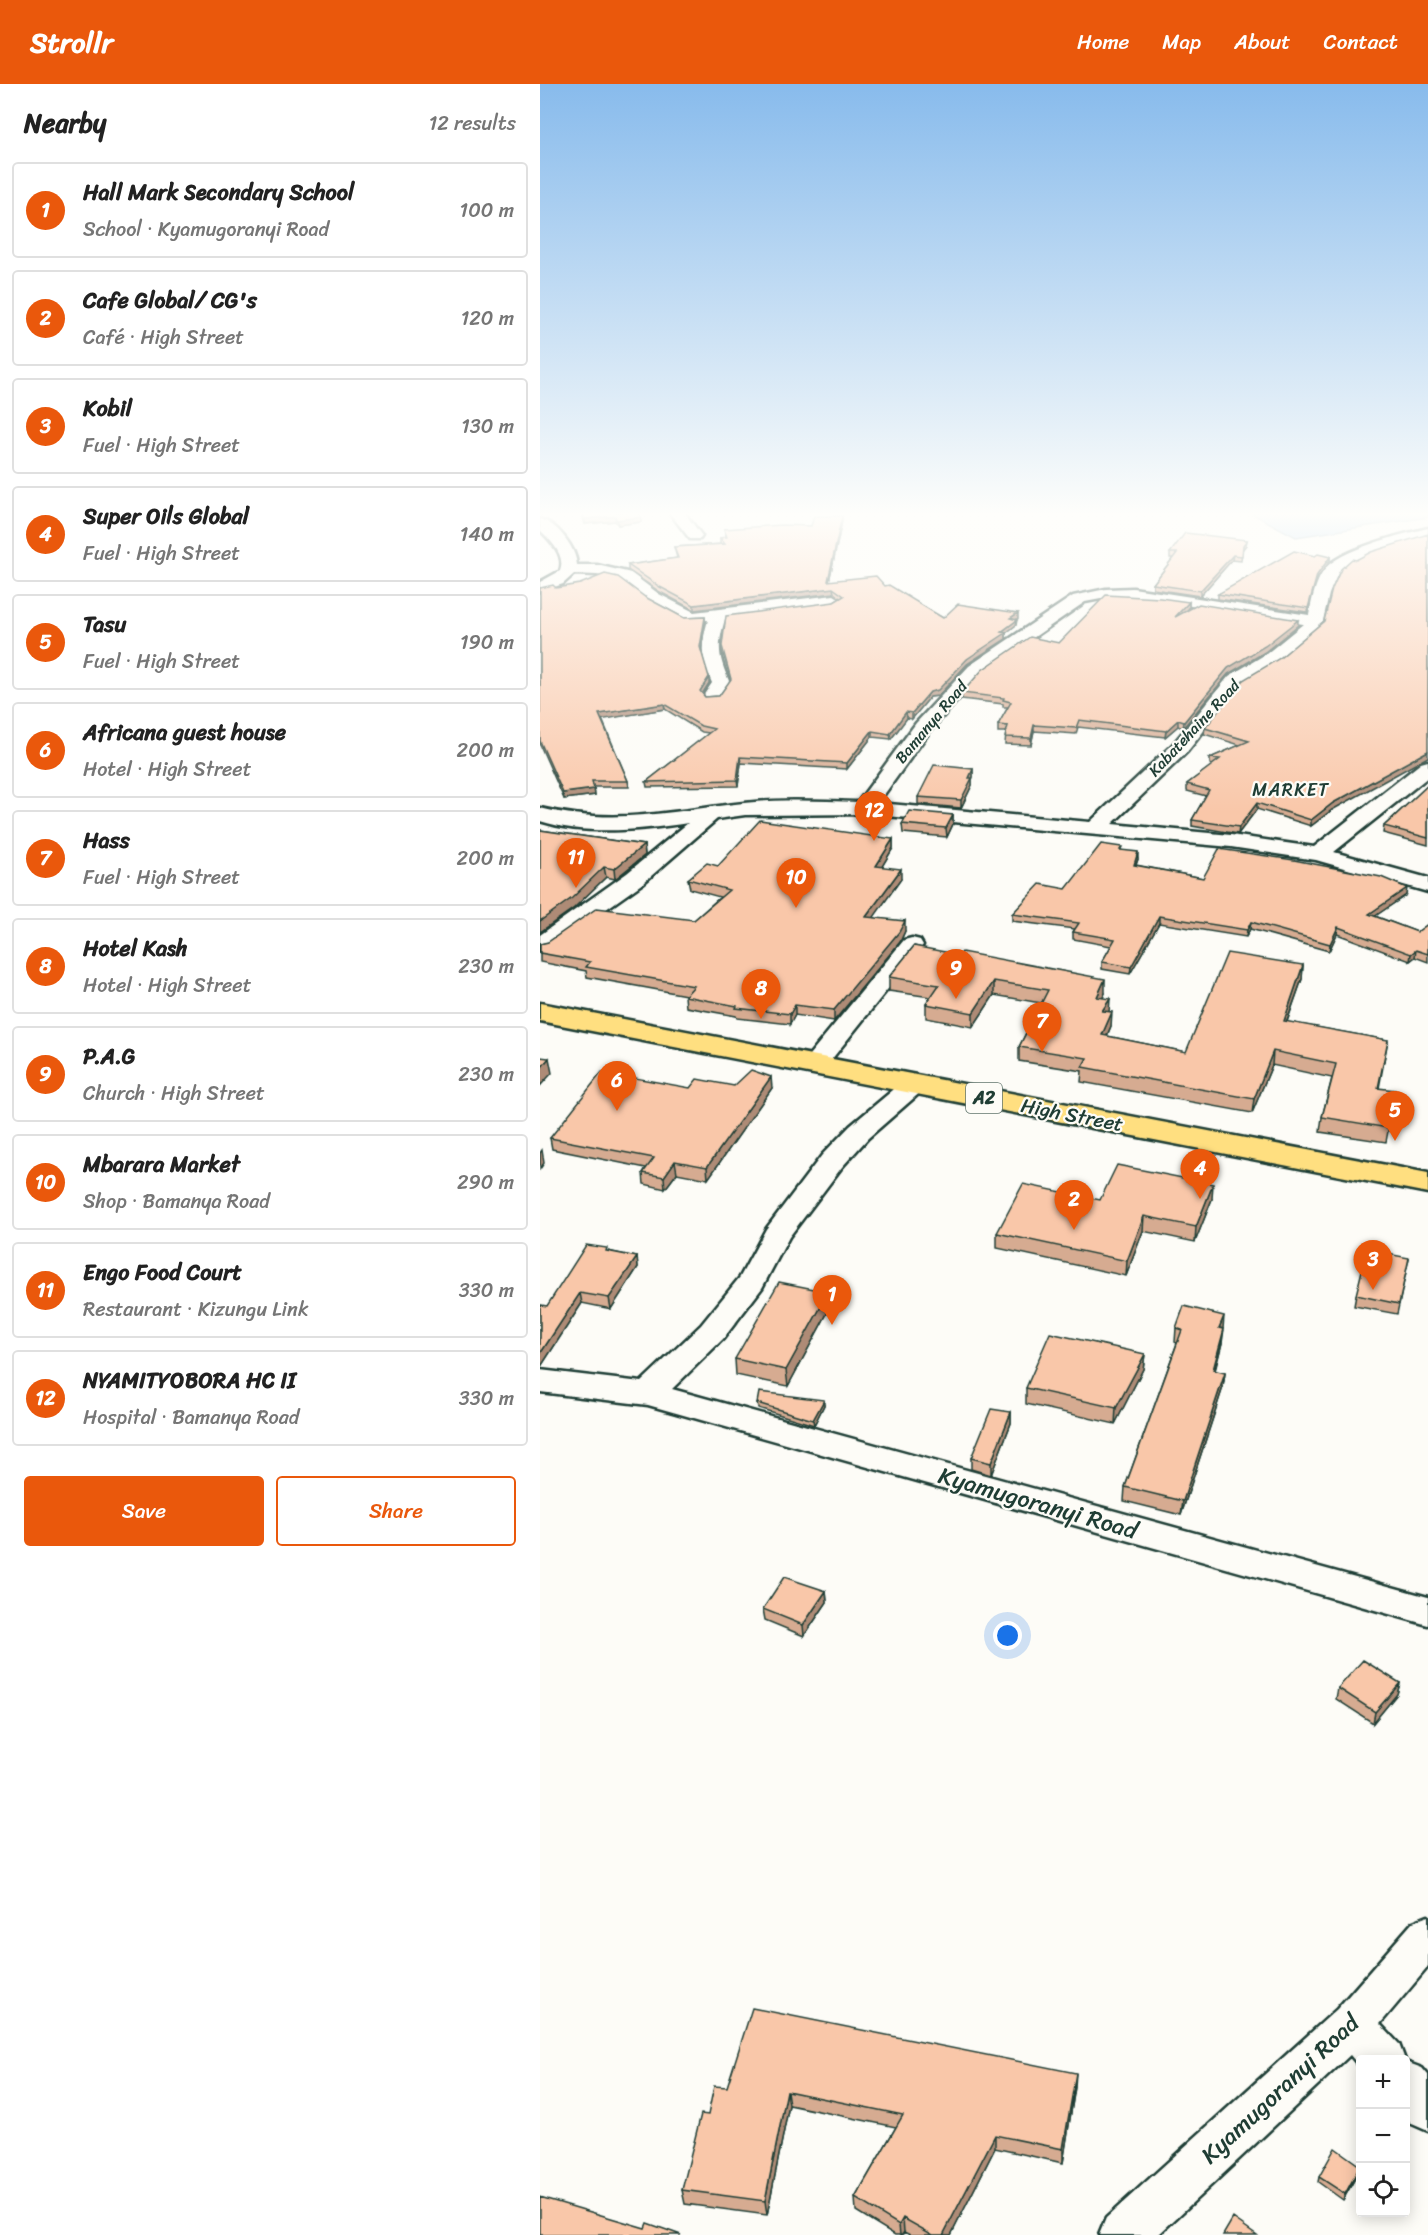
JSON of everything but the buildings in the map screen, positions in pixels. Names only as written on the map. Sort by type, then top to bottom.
[{"type":"main road","name":"High Street","points":[[540,1012],[1428,1183]]},
{"type":"street","points":[[683,612],[692,617],[738,612]]},
{"type":"street","name":"Bamanya Road","points":[[864,808],[923,727],[975,670],[1059,612]]},
{"type":"street","name":"Bamanya Road","points":[[1266,612],[1316,621]]},
{"type":"street","points":[[1316,621],[1318,612]]},
{"type":"street","points":[[712,696],[721,683],[711,660],[712,636],[718,615]]},
{"type":"street","name":"Kabatehaine Road","points":[[1095,829],[1180,748],[1235,680],[1272,658],[1316,621]]},
{"type":"street","points":[[1318,854],[1428,767]]},
{"type":"street","points":[[540,814],[555,819],[603,823],[647,823],[745,809],[864,808],[1231,841],[1318,854],[1428,885]]},
{"type":"street","points":[[540,945],[635,878],[710,815]]},
{"type":"street","points":[[814,1065],[912,945]]},
{"type":"street","points":[[648,1394],[712,1332],[752,1281],[776,1235],[832,1161],[859,1132],[914,1085]]},
{"type":"street","name":"Kyamugoranyi Road","points":[[540,1382],[648,1394],[1428,1611]]},
{"type":"street","name":"Kyamugoranyi Road","points":[[1123,2235],[1352,2025],[1428,1936]]},
{"type":"street","points":[[1352,2025],[1379,2055]]},
{"type":"street","points":[[1410,2088],[1428,2108]]},
{"type":"place","name":"NYAMITYOBORA HC II","points":[[874,841]]},
{"type":"place","name":"Engo Food Court","points":[[576,888]]},
{"type":"place","name":"Mbarara Market","points":[[796,908]]},
{"type":"place","name":"P.A.G","points":[[956,999]]},
{"type":"place","name":"Hotel Kash","points":[[761,1019]]},
{"type":"place","name":"Hass","points":[[1042,1052]]},
{"type":"place","name":"Africana guest house","points":[[617,1111]]},
{"type":"place","name":"Tasu","points":[[1395,1141]]},
{"type":"place","name":"Super Oils Global","points":[[1200,1199]]},
{"type":"place","name":"Cafe Global/ CG's","points":[[1074,1230]]},
{"type":"place","name":"Kobil","points":[[1373,1290]]},
{"type":"place","name":"Hall Mark Secondary School","points":[[832,1325]]},
{"type":"district","name":"MARKET","points":[[1291,790]]}]
